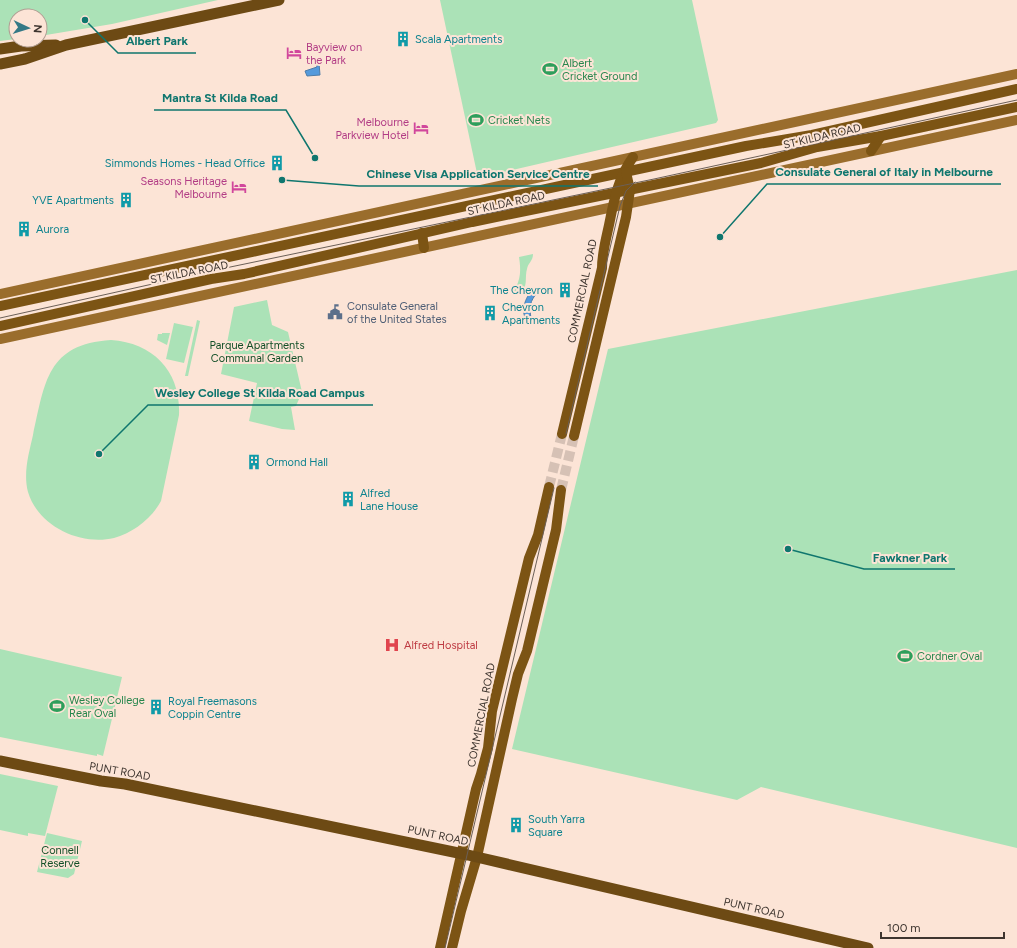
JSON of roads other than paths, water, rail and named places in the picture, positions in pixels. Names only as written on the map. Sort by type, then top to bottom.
[{"type":"highway","points":[[0,64],[25,59],[66,45],[279,0]]},
{"type":"highway","points":[[0,49],[21,46],[66,45]]},
{"type":"highway","name":"PUNT ROAD","points":[[0,761],[101,781],[125,784],[477,857],[868,948]]},
{"type":"main road","name":"ST KILDA ROAD","points":[[0,294],[1017,74]]},
{"type":"main road","name":"ST KILDA ROAD","points":[[0,306],[765,142],[806,136],[1017,89]]},
{"type":"main road","name":"ST KILDA ROAD","points":[[0,326],[211,278],[244,274],[422,234],[761,162],[817,147],[881,136],[1017,107]]},
{"type":"main road","points":[[0,339],[1017,120]]},
{"type":"main road","points":[[871,151],[881,136]]},
{"type":"main road","name":"COMMERCIAL ROAD","points":[[562,434],[602,268],[602,252],[612,207],[616,193],[633,157]]},
{"type":"main road","points":[[574,436],[628,204],[630,190],[625,172]]},
{"type":"main road","points":[[422,234],[424,248]]},
{"type":"main road","name":"COMMERCIAL ROAD","points":[[440,948],[476,789],[488,748],[491,719],[504,660],[530,553],[538,535],[549,487]]},
{"type":"main road","points":[[452,948],[477,857],[505,728],[522,664],[527,651],[556,530],[561,490]]},
{"type":"main road","points":[[504,660],[522,664]]},
{"type":"water","points":[[319,63],[320,75],[307,76],[305,71],[317,67],[316,64]]},
{"type":"water","points":[[533,289],[537,293],[531,304],[531,318],[527,321],[524,313],[524,305]]},
{"type":"tunnel","points":[[549,487],[562,434]]},
{"type":"tunnel","points":[[561,490],[574,436]]},
{"type":"tram line","points":[[0,318],[211,271],[654,179],[1017,100]]},
{"type":"tram line","points":[[566,434],[620,206],[626,191],[635,182]]},
{"type":"tram line","points":[[445,948],[554,488]]},
{"type":"place","name":"Albert Park","points":[[85,20]]},
{"type":"place","name":"Scala Apartments","points":[[403,39]]},
{"type":"place","name":"Bayview on the Park","points":[[294,53]]},
{"type":"place","name":"Albert Cricket Ground","points":[[550,69]]},
{"type":"place","name":"Cricket Nets","points":[[476,120]]},
{"type":"place","name":"Melbourne Parkview Hotel","points":[[421,128]]},
{"type":"place","name":"Mantra St Kilda Road","points":[[315,158]]},
{"type":"place","name":"Simmonds Homes - Head Office","points":[[277,163]]},
{"type":"place","name":"Chinese Visa Application Service Centre","points":[[282,180]]},
{"type":"place","name":"Seasons Heritage Melbourne","points":[[239,187]]},
{"type":"place","name":"YVE Apartments","points":[[126,200]]},
{"type":"place","name":"Aurora","points":[[24,229]]},
{"type":"place","name":"Consulate General of Italy in Melbourne","points":[[720,237]]},
{"type":"place","name":"The Chevron","points":[[565,290]]},
{"type":"place","name":"Consulate General of the United States","points":[[335,312]]},
{"type":"place","name":"Chevron Apartments","points":[[490,313]]},
{"type":"place","name":"Wesley College St Kilda Road Campus","points":[[99,454]]},
{"type":"place","name":"Ormond Hall","points":[[254,462]]},
{"type":"place","name":"Alfred Lane House","points":[[348,499]]},
{"type":"place","name":"Fawkner Park","points":[[788,549]]},
{"type":"place","name":"Alfred Hospital","points":[[392,645]]},
{"type":"place","name":"Cordner Oval","points":[[905,656]]},
{"type":"place","name":"Wesley College Rear Oval","points":[[57,706]]},
{"type":"place","name":"Royal Freemasons Coppin Centre","points":[[156,707]]},
{"type":"place","name":"South Yarra Square","points":[[516,825]]},
{"type":"park label","name":"Parque Apartments Communal Garden","points":[[257,351]]},
{"type":"park label","name":"Connell Reserve","points":[[60,856]]}]
